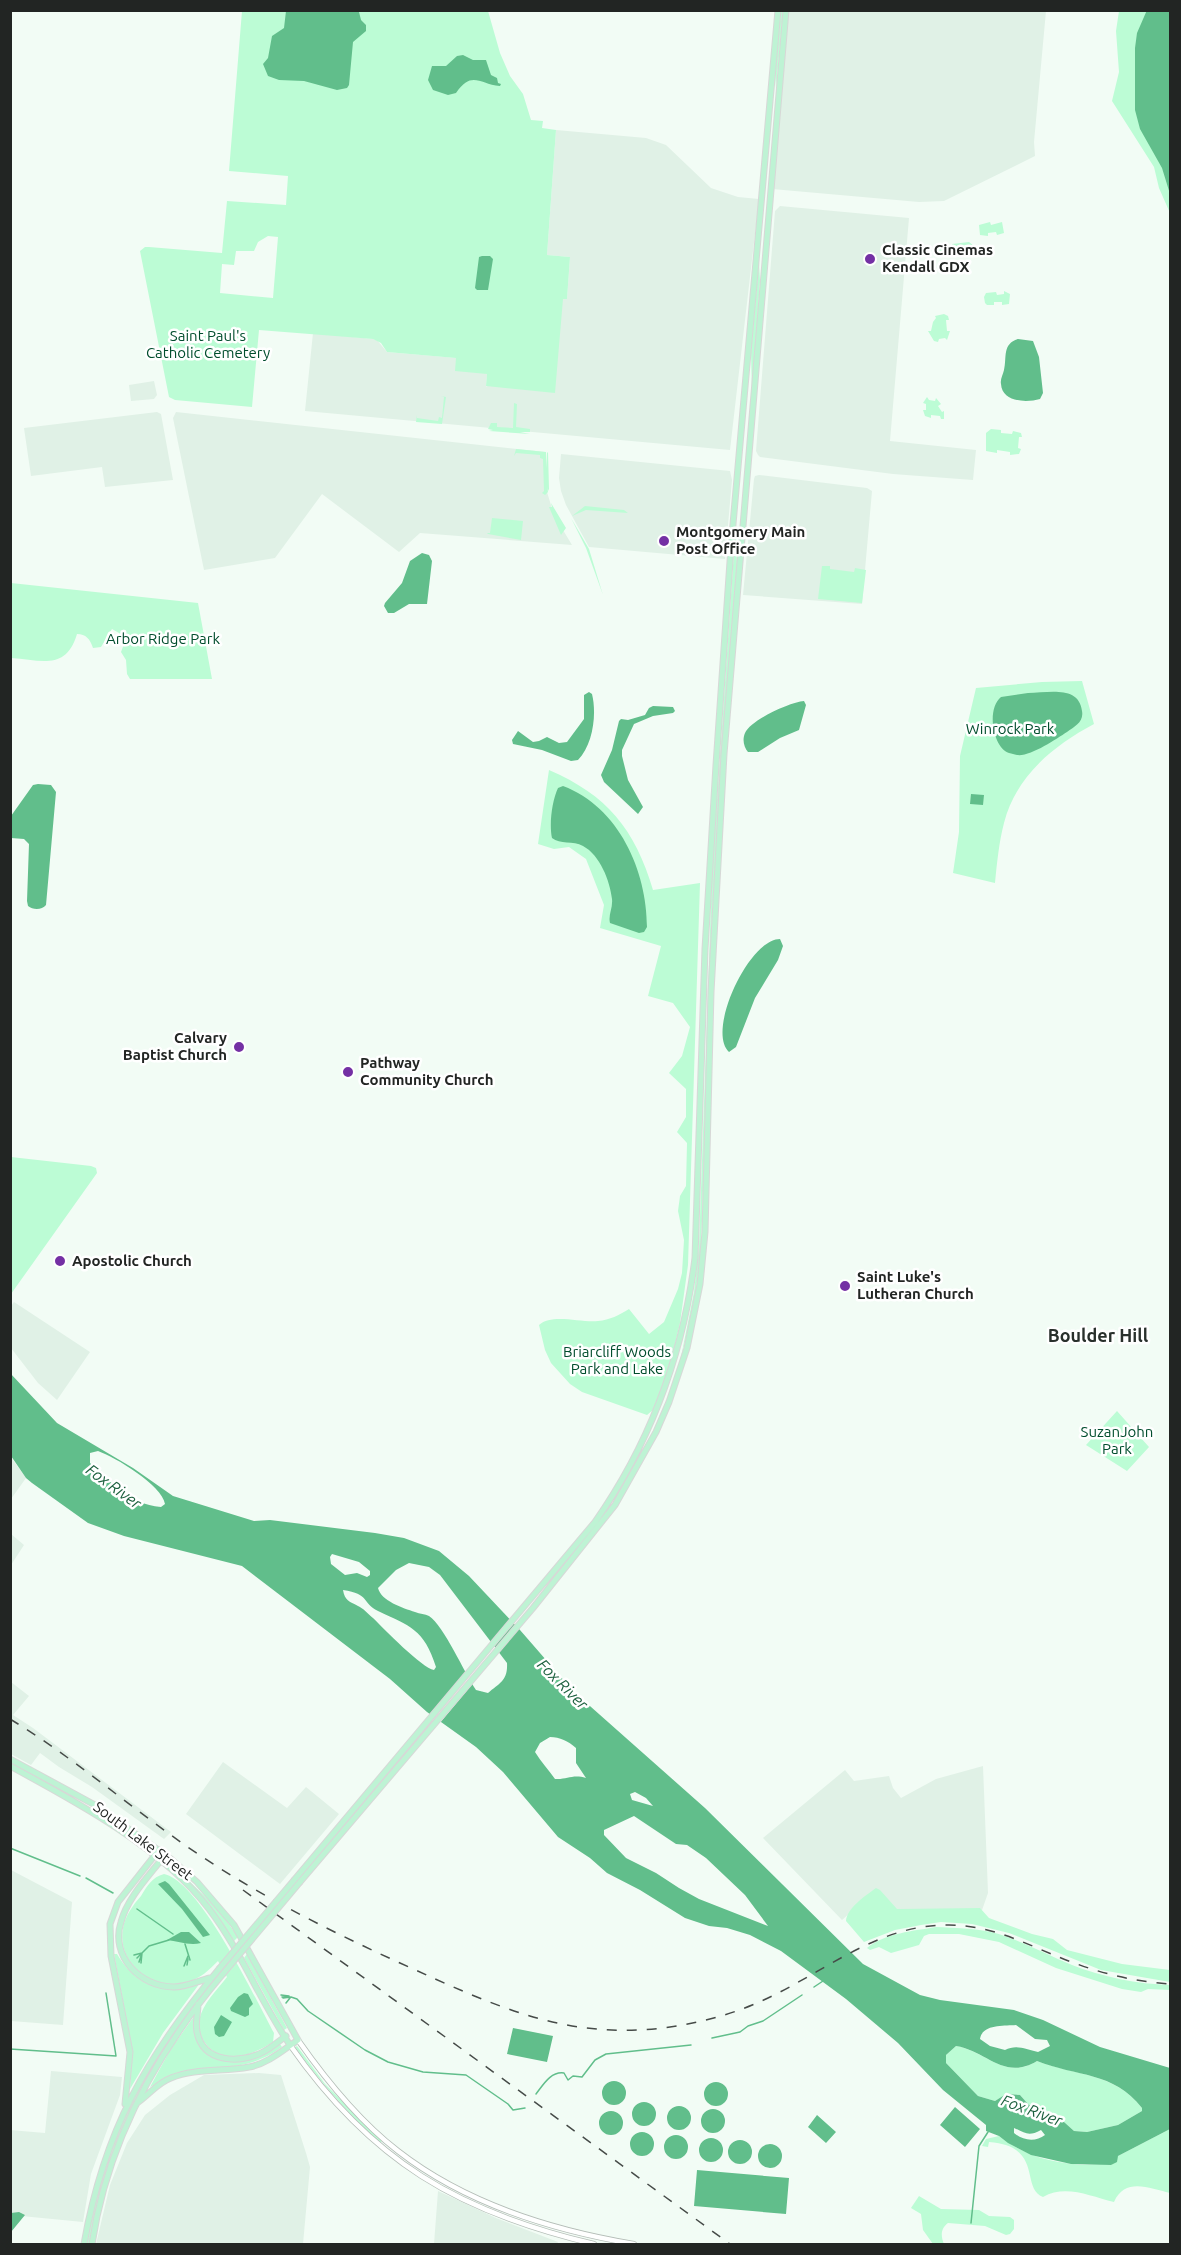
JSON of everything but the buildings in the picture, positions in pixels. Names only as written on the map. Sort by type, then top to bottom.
[{"type":"main road","points":[[530,1607],[595,1522],[636,1455],[670,1376],[680,1345],[691,1293],[697,1236],[705,949],[716,765],[731,547],[778,10]]},
{"type":"main road","points":[[92,2244],[112,2162],[137,2103],[162,2056],[220,1972],[597,1531],[643,1457],[663,1417],[677,1380],[700,1284],[705,1232],[711,1002],[724,754],[786,10]]},
{"type":"main road","name":"South Lake Street","points":[[10,1759],[80,1795],[165,1854],[202,1886],[228,1918],[298,2040],[351,2107],[390,2145],[448,2183],[487,2202],[530,2219],[593,2236],[634,2244]]},
{"type":"main road","name":"South Lake Street","points":[[10,1766],[86,1808],[160,1861],[191,1888],[216,1919],[243,1961],[290,2045],[319,2084],[369,2136],[425,2179],[482,2208],[528,2226],[594,2244]]},
{"type":"main road","points":[[124,2111],[130,2071],[130,2052],[111,1956],[110,1924],[118,1902],[159,1850]]},
{"type":"main road","points":[[165,1854],[123,1915],[118,1934],[121,1951],[137,1974],[160,1986],[184,1986],[211,1978],[220,1972]]},
{"type":"main road","points":[[84,2244],[103,2166],[124,2111],[165,2038],[211,1978]]},
{"type":"main road","points":[[198,2003],[196,2025],[198,2038],[209,2052],[219,2057],[235,2060],[251,2056],[264,2051],[293,2032]]},
{"type":"main road","points":[[137,2103],[172,2077],[250,2067],[267,2060],[298,2040]]},
{"type":"main road","points":[[567,2238],[571,2244]]},
{"type":"shaded area","points":[[788,11],[1046,11],[1034,142],[1035,156],[944,201],[919,202],[772,189]]},
{"type":"shaded area","points":[[556,130],[646,138],[666,145],[711,188],[738,197],[759,199],[730,450],[305,411],[313,333],[377,340],[387,352],[457,358],[487,374],[486,387],[563,299],[567,299],[570,257],[547,255]]},
{"type":"shaded area","points":[[780,206],[909,218],[890,441],[976,450],[973,480],[893,474],[758,455],[756,451],[775,211]]},
{"type":"shaded area","points":[[154,381],[157,395],[154,399],[131,401],[129,385]]},
{"type":"shaded area","points":[[157,412],[161,414],[173,480],[105,487],[102,467],[31,476],[24,428]]},
{"type":"shaded area","points":[[176,412],[545,452],[547,492],[554,515],[572,545],[420,533],[399,552],[322,494],[275,558],[204,570],[173,418]]},
{"type":"shaded area","points":[[561,454],[730,471],[732,480],[725,559],[589,547],[561,491],[559,478]]},
{"type":"shaded area","points":[[759,475],[867,488],[872,491],[862,604],[743,595],[754,479]]},
{"type":"shaded area","points":[[14,1302],[90,1352],[57,1400],[38,1383],[11,1348],[11,1306]]},
{"type":"shaded area","points":[[10,1456],[26,1478],[11,1499],[10,1499]]},
{"type":"shaded area","points":[[11,1534],[24,1545],[11,1565]]},
{"type":"shaded area","points":[[11,1682],[29,1696],[13,1715],[171,1832],[164,1839],[40,1753],[31,1765],[11,1754]]},
{"type":"shaded area","points":[[223,1762],[287,1808],[306,1787],[339,1814],[280,1884],[186,1814]]},
{"type":"shaded area","points":[[983,1766],[988,1893],[981,1913],[894,1912],[876,1890],[842,1920],[763,1838],[845,1770],[854,1781],[889,1776],[893,1788],[901,1798],[936,1779]]},
{"type":"shaded area","points":[[11,1870],[72,1902],[63,2025],[11,2021]]},
{"type":"shaded area","points":[[51,2071],[122,2077],[120,2095],[91,2174],[83,2222],[11,2215],[10,2130],[45,2133]]},
{"type":"shaded area","points":[[259,2073],[281,2075],[310,2167],[303,2244],[96,2244],[110,2185],[127,2143],[145,2115],[170,2095],[204,2075]]},
{"type":"shaded area","points":[[438,2191],[496,2218],[558,2242],[557,2244],[434,2244]]},
{"type":"green space","name":"Saint Paul's Catholic Cemetery","points":[[265,10],[488,11],[500,53],[510,76],[523,94],[531,120],[543,121],[542,128],[556,130],[547,255],[570,257],[567,299],[563,299],[555,393],[486,386],[487,374],[455,371],[456,358],[387,352],[381,343],[373,339],[259,330],[252,407],[175,400],[169,397],[140,251],[149,247],[222,253],[227,201],[286,205],[288,176],[229,171],[242,11],[264,12]],"holes":[[[268,236],[278,237],[273,298],[220,293],[222,264],[234,265],[236,251],[254,251],[258,242]]]},
{"type":"green space","points":[[781,11],[783,11],[776,89],[775,72]]},
{"type":"green space","points":[[1119,11],[1170,11],[1170,213],[1159,188],[1154,167],[1112,101],[1119,72],[1116,31]]},
{"type":"green space","points":[[990,222],[991,225],[1002,222],[1004,233],[980,235],[979,225]]},
{"type":"green space","points":[[969,242],[974,246],[971,252],[964,252],[964,249],[953,251],[953,254],[941,254],[936,250],[941,245],[941,248],[952,247],[952,244]]},
{"type":"green space","points":[[759,262],[760,281],[752,393],[751,352]]},
{"type":"green space","points":[[1004,291],[1010,294],[1009,304],[1002,305],[1002,302],[994,302],[994,305],[987,305],[985,303],[986,293],[996,292],[997,295],[1004,294]]},
{"type":"green space","points":[[944,314],[949,320],[946,320],[947,331],[950,331],[947,340],[945,338],[939,339],[938,342],[934,341],[928,331],[931,331],[935,316]]},
{"type":"green space","points":[[441,396],[446,397],[442,424],[416,422],[417,415],[417,418],[438,421],[439,417],[442,418],[444,397]]},
{"type":"green space","points":[[927,397],[935,401],[936,398],[941,404],[938,406],[942,412],[944,411],[944,419],[940,416],[931,415],[931,418],[925,416],[923,410],[926,410],[926,404],[923,403]]},
{"type":"green space","points":[[514,403],[517,404],[516,427],[530,429],[530,432],[520,432],[530,434],[489,431],[493,430],[488,429],[491,423],[497,423],[497,427],[513,428]]},
{"type":"green space","points":[[991,429],[1001,430],[1001,433],[1012,434],[1013,431],[1021,433],[1019,454],[1010,455],[1010,452],[997,450],[997,453],[986,451],[986,433]]},
{"type":"green space","points":[[516,449],[546,452],[546,468],[548,452],[549,489],[548,491],[547,487],[548,492],[545,495],[542,493],[544,491],[543,459],[540,455],[516,453],[514,456]]},
{"type":"green space","points":[[551,503],[566,528],[561,535],[549,507],[552,507]]},
{"type":"green space","points":[[585,506],[624,510],[628,513],[586,510],[572,516]]},
{"type":"green space","points":[[492,518],[523,521],[521,540],[488,534]]},
{"type":"green space","points":[[571,518],[589,549],[603,595],[586,548]]},
{"type":"green space","points":[[736,522],[737,565],[723,736],[712,917],[701,1251],[694,1305],[680,1362],[694,1292],[699,1246],[712,873]]},
{"type":"green space","points":[[822,566],[854,572],[855,568],[866,570],[862,603],[818,599]]},
{"type":"green space","name":"Arbor Ridge Park","points":[[11,583],[198,603],[212,679],[130,679],[127,674],[126,660],[121,652],[124,644],[119,633],[112,629],[101,647],[93,648],[87,638],[77,634],[66,654],[51,661],[11,658]]},
{"type":"green space","name":"Winrock Park","points":[[1082,681],[1094,724],[1064,742],[1038,764],[1017,791],[1004,823],[995,883],[953,873],[959,832],[960,756],[976,688]]},
{"type":"green space","name":"Briarcliff Woods Park and Lake","points":[[549,770],[587,791],[616,816],[637,849],[653,890],[700,883],[688,1265],[680,1323],[670,1366],[653,1410],[647,1415],[582,1392],[570,1384],[551,1363],[545,1350],[539,1325],[545,1321],[559,1319],[602,1320],[629,1309],[649,1334],[664,1322],[682,1273],[684,1240],[678,1211],[680,1196],[686,1186],[687,1143],[677,1132],[686,1117],[686,1089],[669,1073],[682,1056],[690,1027],[673,1003],[648,996],[661,946],[600,928],[604,905],[586,859],[569,847],[554,849],[538,844]]},
{"type":"green space","points":[[11,1157],[91,1166],[96,1168],[97,1173],[11,1294]]},
{"type":"green space","name":"SuzanJohn Park","points":[[1117,1411],[1149,1447],[1127,1471],[1086,1445]]},
{"type":"green space","points":[[164,1874],[178,1881],[194,1897],[210,1919],[241,1970],[274,2033],[273,2042],[256,2051],[229,2057],[220,2055],[203,2041],[199,2021],[203,2009],[227,1977],[218,1961],[197,1978],[175,1984],[151,1979],[140,1973],[132,1964],[122,1941],[126,1919],[150,1882]]},
{"type":"green space","points":[[185,1877],[219,1910],[238,1937],[234,1941],[217,1916]]},
{"type":"green space","points":[[876,1888],[897,1909],[980,1908],[989,1918],[1053,1939],[1067,1950],[1122,1964],[1170,1970],[1170,1982],[1101,1970],[1009,1933],[972,1924],[941,1922],[921,1925],[895,1930],[864,1942],[846,1921],[847,1916],[853,1907]]},
{"type":"green space","points":[[936,1927],[991,1932],[1095,1973],[1145,1983],[1170,1985],[1170,1990],[1148,1989],[1141,1992],[1122,1989],[1056,1968],[999,1942],[959,1934],[929,1934],[924,1936],[919,1945],[891,1953],[879,1947],[870,1950],[867,1948],[891,1936]]},
{"type":"green space","points":[[114,1954],[117,1954],[133,1974],[152,1985],[174,1988],[200,1983],[163,2033],[130,2089],[132,2049]]},
{"type":"green space","points":[[247,1954],[287,2028],[284,2030],[244,1958]]},
{"type":"green space","points":[[195,2015],[196,2037],[201,2046],[218,2058],[239,2061],[258,2056],[280,2044],[282,2047],[256,2061],[179,2073],[150,2087],[170,2050]]},
{"type":"green space","points":[[176,2029],[133,2105],[112,2159],[89,2244],[87,2244],[100,2186],[119,2131],[144,2079],[159,2054]]},
{"type":"green space","points":[[297,2046],[325,2084],[382,2141],[380,2143],[325,2085],[295,2047]]},
{"type":"green space","points":[[956,2046],[1005,2066],[1015,2068],[1037,2061],[1107,2081],[1131,2096],[1142,2111],[1118,2125],[1087,2132],[1074,2131],[1064,2122],[1052,2120],[1028,2104],[1020,2095],[1006,2094],[995,2101],[978,2096],[946,2063],[946,2055]]},
{"type":"green space","points":[[1170,2129],[1170,2193],[1146,2187],[1131,2187],[1124,2189],[1114,2202],[1069,2191],[1051,2193],[1043,2197],[1036,2192],[1024,2159],[1017,2151],[1006,2145],[989,2142],[988,2147],[982,2146],[986,2139],[999,2136],[1025,2152],[1043,2158],[1078,2165],[1111,2165],[1118,2156]]},
{"type":"green space","points":[[919,2196],[941,2209],[979,2210],[989,2216],[1010,2217],[1014,2220],[1014,2229],[1006,2235],[985,2226],[948,2223],[942,2233],[944,2244],[933,2244],[923,2230],[921,2214],[911,2208]]},
{"type":"water","points":[[1147,10],[1170,11],[1170,194],[1162,168],[1140,129],[1135,110],[1135,48],[1137,33]]},
{"type":"water","points":[[286,11],[359,12],[361,20],[366,25],[366,31],[353,42],[347,88],[337,90],[304,81],[279,80],[268,76],[263,64],[268,58],[272,36],[284,28]]},
{"type":"water","points":[[463,55],[473,60],[486,60],[491,75],[497,78],[500,86],[471,80],[456,93],[448,95],[433,90],[428,80],[432,66],[446,66],[457,56]]},
{"type":"water","points":[[490,256],[493,259],[488,290],[475,288],[479,257]]},
{"type":"water","points":[[1018,339],[1033,341],[1039,357],[1043,393],[1040,399],[1016,400],[1010,398],[1002,390],[1001,380],[1007,348],[1009,344]]},
{"type":"water","points":[[422,553],[429,555],[432,561],[427,604],[409,604],[394,613],[388,613],[384,606],[385,603],[402,583],[410,561]]},
{"type":"water","points":[[589,692],[592,694],[593,702],[593,729],[587,746],[578,760],[571,761],[542,750],[513,744],[512,740],[518,731],[533,742],[547,737],[559,743],[567,742],[584,719],[584,695]]},
{"type":"water","points":[[1061,692],[1069,694],[1080,703],[1082,718],[1056,739],[1029,753],[1017,755],[1003,750],[999,744],[993,728],[994,710],[1001,697]]},
{"type":"water","points":[[804,701],[806,705],[799,730],[780,738],[758,752],[748,752],[744,738],[749,728],[772,713]]},
{"type":"water","points":[[653,706],[673,707],[675,711],[653,716],[634,724],[622,750],[628,780],[643,807],[638,814],[604,782],[601,775],[612,750],[619,721],[645,715]]},
{"type":"water","points":[[33,785],[51,785],[56,792],[46,905],[37,909],[28,906],[27,901],[29,844],[24,839],[11,838],[11,816]]},
{"type":"water","points":[[563,786],[583,796],[600,809],[626,843],[642,884],[647,927],[644,932],[639,933],[610,923],[611,892],[603,869],[589,850],[579,844],[552,838],[553,806],[558,788]]},
{"type":"water","points":[[971,794],[984,795],[983,805],[970,804]]},
{"type":"water","points":[[780,939],[783,946],[778,960],[755,998],[736,1047],[729,1052],[723,1041],[723,1025],[734,988],[744,969],[756,954],[768,943]]},
{"type":"water","name":"Fox River","points":[[10,1373],[57,1423],[133,1468],[173,1496],[254,1521],[270,1520],[375,1533],[404,1538],[439,1551],[469,1576],[573,1691],[705,1808],[863,1964],[920,1995],[1014,2010],[1043,2020],[1100,2047],[1170,2068],[1170,2129],[1118,2156],[1117,2162],[1111,2165],[1071,2164],[1031,2155],[986,2131],[986,2125],[943,2090],[898,2043],[846,1999],[781,1951],[750,1935],[685,1918],[607,1873],[590,1858],[558,1837],[503,1772],[476,1747],[427,1712],[390,1679],[242,1566],[124,1536],[88,1523],[26,1478],[11,1456]],"holes":[[[98,1451],[115,1459],[147,1480],[165,1504],[161,1507],[139,1502],[114,1485],[90,1463],[90,1453]],[[332,1554],[359,1562],[370,1571],[370,1575],[367,1577],[357,1573],[345,1575],[331,1564]],[[409,1563],[429,1567],[440,1575],[507,1663],[506,1674],[502,1681],[488,1693],[476,1690],[435,1621],[429,1616],[393,1603],[383,1597],[378,1588],[396,1570]],[[343,1590],[358,1594],[373,1608],[414,1630],[426,1644],[436,1667],[434,1670],[412,1656],[364,1610],[346,1599]],[[550,1737],[564,1740],[576,1748],[576,1763],[586,1778],[555,1779],[535,1752],[540,1743]],[[635,1792],[646,1798],[653,1806],[632,1800],[630,1794]],[[634,1816],[676,1844],[687,1845],[706,1858],[745,1895],[768,1926],[699,1899],[679,1888],[626,1858],[604,1835],[604,1830]],[[1016,2025],[1035,2039],[1047,2040],[1050,2046],[1038,2052],[1025,2048],[1005,2050],[990,2046],[980,2039],[985,2031],[994,2027]],[[956,2046],[1005,2066],[1015,2068],[1037,2061],[1107,2081],[1131,2096],[1142,2111],[1118,2125],[1087,2132],[1074,2131],[1064,2122],[1051,2120],[1028,2104],[1020,2095],[1006,2094],[995,2101],[978,2096],[946,2063],[946,2055]],[[1014,2128],[1030,2134],[1041,2130],[1045,2135],[1034,2140],[1021,2138],[1014,2133]]]},
{"type":"water","points":[[165,1881],[210,1935],[203,1937],[182,1909],[158,1884]]},
{"type":"water","points":[[181,1932],[189,1932],[201,1943],[188,1944],[167,1940]]},
{"type":"water","points":[[244,1993],[248,1994],[253,2004],[249,2008],[249,2015],[245,2017],[231,2011],[230,2008]]},
{"type":"water","points":[[221,2015],[232,2022],[224,2036],[219,2037],[215,2034],[214,2027]]},
{"type":"water","points":[[513,2028],[553,2036],[547,2062],[507,2054]]},
{"type":"water","points":[[614,2081],[619,2082],[625,2088],[625,2098],[619,2104],[614,2105],[609,2104],[603,2098],[602,2093],[603,2088],[609,2082]]},
{"type":"water","points":[[716,2082],[721,2083],[727,2089],[727,2099],[721,2105],[716,2106],[711,2105],[705,2099],[704,2094],[705,2089],[711,2083]]},
{"type":"water","points":[[644,2102],[649,2103],[655,2109],[655,2119],[649,2125],[644,2126],[639,2125],[633,2119],[632,2114],[633,2109],[639,2103]]},
{"type":"water","points":[[679,2106],[684,2107],[690,2113],[690,2123],[684,2129],[679,2130],[674,2129],[668,2123],[667,2118],[668,2113],[674,2107]]},
{"type":"water","points":[[955,2107],[980,2129],[965,2147],[940,2125]]},
{"type":"water","points":[[713,2109],[718,2110],[724,2116],[724,2126],[718,2132],[713,2133],[708,2132],[702,2126],[701,2121],[702,2116],[708,2110]]},
{"type":"water","points":[[611,2111],[616,2112],[622,2118],[622,2128],[616,2134],[611,2135],[606,2134],[600,2128],[599,2123],[600,2118],[606,2112]]},
{"type":"water","points":[[817,2115],[836,2132],[826,2143],[808,2127]]},
{"type":"water","points":[[642,2132],[647,2133],[653,2139],[653,2149],[647,2155],[642,2156],[637,2155],[631,2149],[630,2144],[631,2139],[637,2133]]},
{"type":"water","points":[[676,2135],[681,2136],[687,2142],[687,2152],[681,2158],[676,2159],[671,2158],[665,2152],[664,2147],[665,2142],[671,2136]]},
{"type":"water","points":[[711,2138],[716,2139],[722,2145],[722,2155],[716,2161],[711,2162],[706,2161],[700,2155],[699,2150],[700,2145],[706,2139]]},
{"type":"water","points":[[740,2140],[745,2141],[751,2147],[751,2157],[745,2163],[740,2164],[735,2163],[729,2157],[728,2152],[729,2147],[735,2141]]},
{"type":"water","points":[[770,2144],[775,2145],[781,2151],[781,2161],[775,2167],[770,2168],[765,2167],[759,2161],[758,2156],[759,2151],[765,2145]]},
{"type":"water","points":[[697,2170],[789,2178],[786,2214],[694,2206]]},
{"type":"water","points":[[19,2212],[25,2215],[11,2232],[11,2213]]},
{"type":"pier","points":[[467,1671],[474,1682],[439,1724],[428,1716]]},
{"type":"waterway","points":[[10,1848],[80,1876]]},
{"type":"waterway","points":[[86,1878],[113,1893]]},
{"type":"waterway","points":[[137,1909],[173,1934]]},
{"type":"waterway","points":[[137,1958],[149,1946],[169,1940]]},
{"type":"waterway","points":[[185,1944],[190,1960]]},
{"type":"waterway","points":[[134,1955],[142,1953]]},
{"type":"waterway","points":[[141,1963],[142,1953]]},
{"type":"waterway","points":[[139,1962],[141,1956]]},
{"type":"waterway","points":[[184,1966],[188,1956]]},
{"type":"waterway","points":[[187,1965],[188,1959]]},
{"type":"waterway","points":[[814,1987],[823,1981]]},
{"type":"waterway","points":[[10,2049],[116,2056],[106,1993]]},
{"type":"waterway","points":[[281,1995],[289,1996]]},
{"type":"waterway","points":[[712,2038],[740,2032],[748,2026],[763,2021],[802,1995]]},
{"type":"waterway","points":[[282,1997],[287,1997]]},
{"type":"waterway","points":[[283,1998],[297,1999],[308,2011],[365,2050],[388,2062],[423,2072],[466,2075],[508,2104],[513,2110],[525,2108]]},
{"type":"waterway","points":[[286,2003],[290,1998]]},
{"type":"waterway","points":[[536,2094],[555,2074],[564,2073],[568,2080],[573,2076],[582,2077],[595,2060],[606,2054],[691,2045]]},
{"type":"waterway","points":[[971,2223],[979,2146],[988,2132]]},
{"type":"railway","points":[[10,1719],[58,1751],[198,1854],[297,1913],[348,1939],[466,1992],[530,2016],[563,2024],[597,2029],[632,2030],[670,2027],[708,2020],[768,1998],[877,1940],[900,1932],[949,1925],[967,1926],[999,1933],[1111,1975],[1170,1984]]},
{"type":"railway","points":[[243,1890],[730,2244]]},
{"type":"place","name":"Classic Cinemas Kendall GDX","points":[[870,259]]},
{"type":"place","name":"Montgomery Main Post Office","points":[[664,541]]},
{"type":"place","name":"Calvary Baptist Church","points":[[239,1047]]},
{"type":"place","name":"Pathway Community Church","points":[[348,1072]]},
{"type":"place","name":"Apostolic Church","points":[[60,1261]]},
{"type":"place","name":"Saint Luke's Lutheran Church","points":[[845,1286]]},
{"type":"district","name":"Boulder Hill","points":[[1098,1336]]}]
